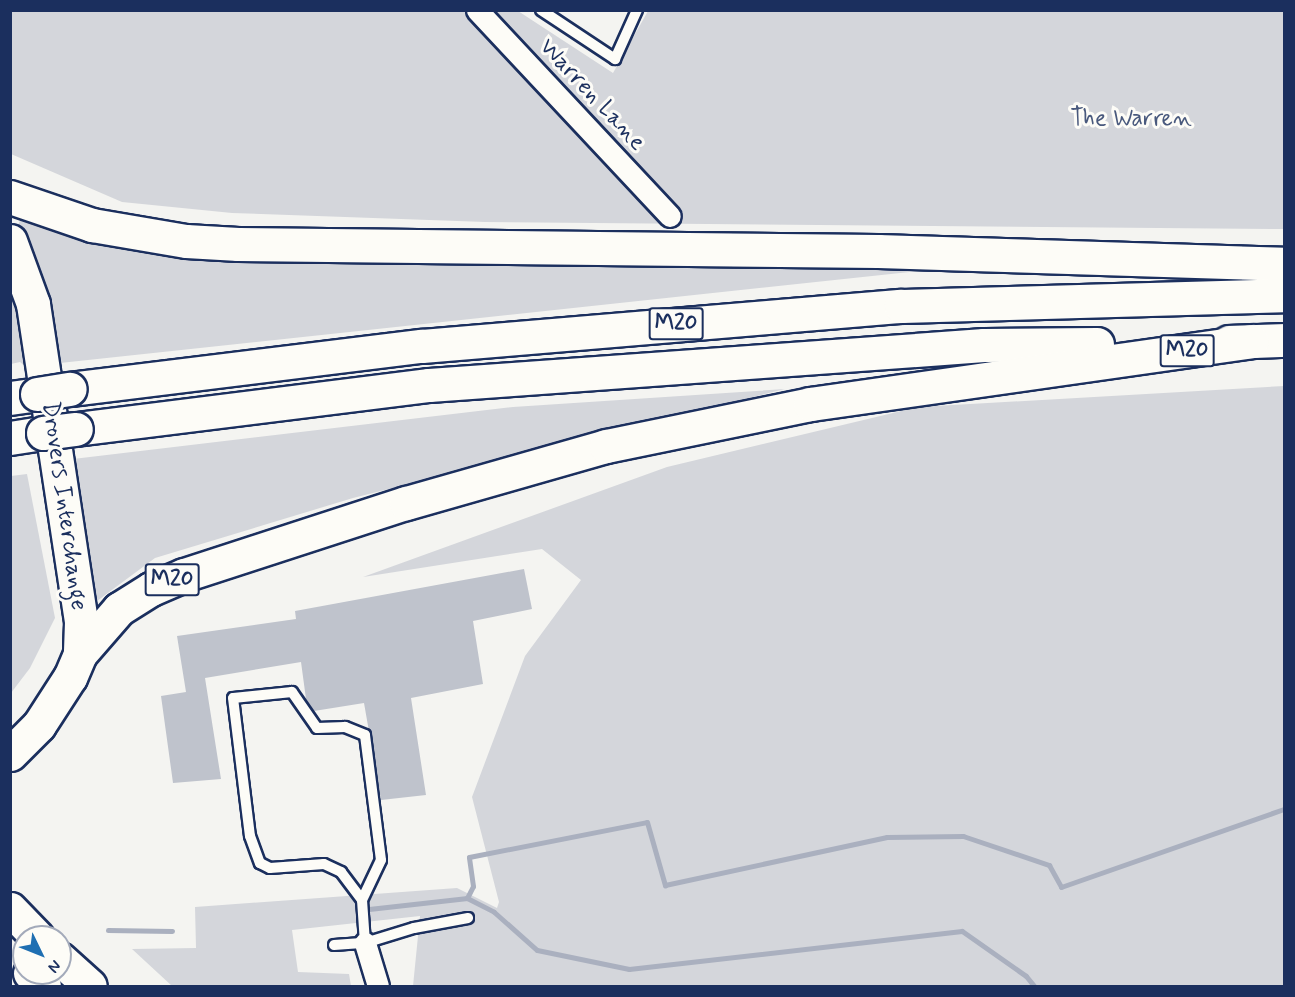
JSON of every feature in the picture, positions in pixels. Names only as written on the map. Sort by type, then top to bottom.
[{"type":"main road","points":[[10,197],[92,225],[176,240],[238,244],[878,251],[1284,264]]},
{"type":"main road","name":"Drovers Interchange","points":[[10,241],[33,304],[78,593],[80,654],[56,702],[13,754]]},
{"type":"main road","name":"M20","points":[[24,396],[422,346],[901,306],[1284,295]]},
{"type":"main road","name":"M20","points":[[10,438],[429,385],[984,345],[1284,340]]},
{"type":"main road","name":"M20","points":[[80,654],[118,609],[151,589],[184,575],[406,503],[606,446],[810,404],[1022,371],[1252,341]]},
{"type":"main road","points":[[10,909],[25,925]]},
{"type":"main road","points":[[72,970],[90,987]]},
{"type":"street","name":"Warren Lane","points":[[477,10],[670,216]]},
{"type":"street","points":[[365,943],[378,987]]},
{"type":"lane","points":[[541,10],[615,59],[636,10]]},
{"type":"lane","points":[[362,900],[381,861],[365,735],[345,727],[317,728],[292,692],[233,698],[250,836],[260,863],[270,867],[324,864],[341,872],[362,900],[366,921],[365,943]]},
{"type":"lane","points":[[334,945],[365,943],[414,928],[468,918]]},
{"type":"green space","name":"The Warren","points":[[10,11],[518,11],[613,73],[648,11],[1284,11],[1284,229],[485,222],[232,213],[122,202],[11,154]]},
{"type":"green space","points":[[23,213],[63,229],[919,271],[60,363],[36,259],[18,225]]},
{"type":"green space","points":[[10,270],[15,285],[27,368],[20,362],[11,364]]},
{"type":"green space","points":[[1284,386],[1284,986],[413,986],[420,916],[292,930],[298,972],[349,974],[351,986],[172,986],[132,949],[196,948],[195,907],[457,888],[497,908],[499,902],[472,797],[525,656],[581,580],[542,549],[363,577],[667,467],[918,407]]},
{"type":"green space","points":[[785,389],[353,498],[155,558],[93,604],[73,459],[513,407]]},
{"type":"green space","points":[[27,474],[55,618],[30,668],[11,693],[11,476]]},
{"type":"building","points":[[524,569],[532,609],[473,621],[483,684],[411,698],[426,795],[381,800],[364,703],[314,711],[306,699],[301,662],[205,678],[221,779],[173,783],[161,696],[186,692],[177,636],[296,619],[295,611]]},
{"type":"waterway","points":[[467,898],[473,886],[469,857],[647,822],[665,885],[887,837],[963,836],[1049,865],[1061,887],[1284,809]]},
{"type":"waterway","points":[[369,909],[467,898],[494,912],[537,950],[629,969],[962,931],[1026,976],[1034,986]]},
{"type":"waterway","points":[[108,930],[172,931]]}]
